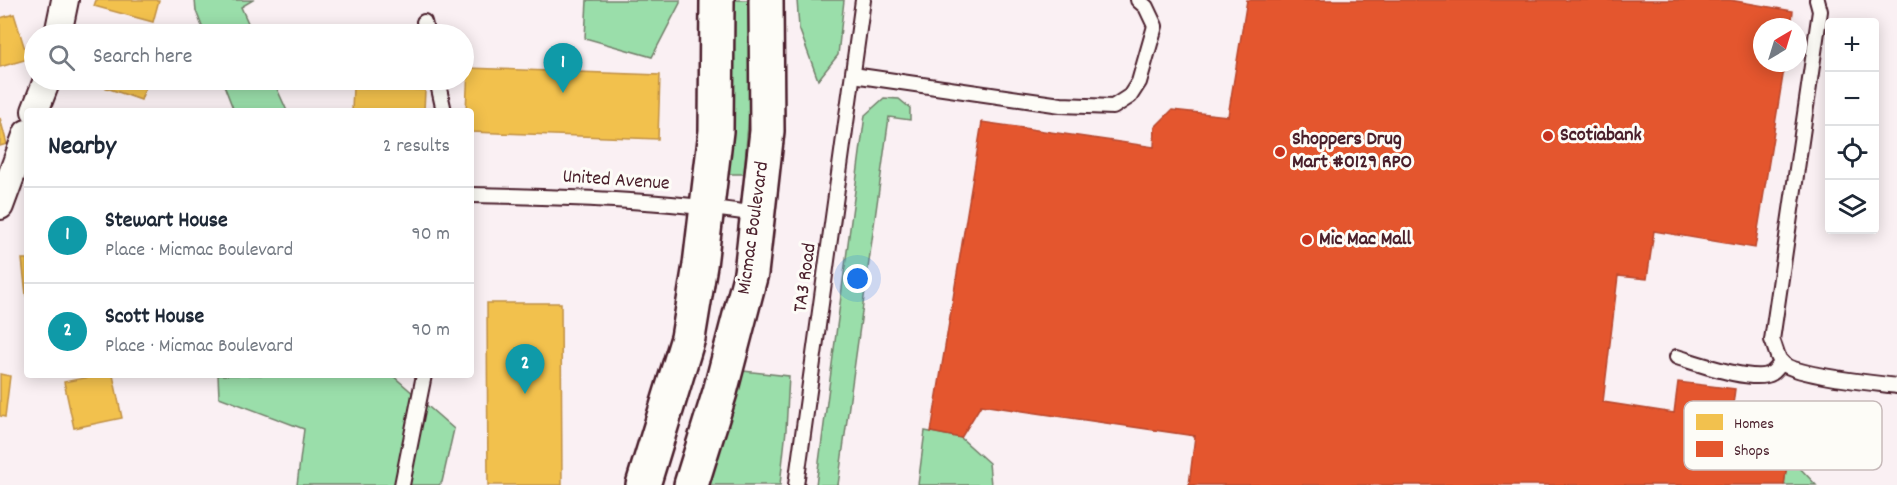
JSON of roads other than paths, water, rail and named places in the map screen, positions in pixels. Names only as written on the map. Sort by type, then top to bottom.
[{"type":"street","points":[[60,24],[65,0]]},
{"type":"street","points":[[643,485],[688,338],[708,207],[716,131],[717,0]]},
{"type":"street","name":"Micmac Boulevard","points":[[691,485],[720,392],[751,273],[766,131],[766,0]]},
{"type":"street","points":[[36,108],[43,90]]},
{"type":"street","points":[[0,206],[24,141]]},
{"type":"lane","name":"TA3 Road","points":[[796,485],[863,0]]},
{"type":"lane","points":[[853,75],[1061,105],[1113,107],[1130,96],[1139,82],[1155,26],[1146,7],[1138,0]]},
{"type":"lane","points":[[1817,0],[1820,11],[1772,340],[1782,362],[1793,369],[1897,386]]},
{"type":"lane","points":[[439,90],[443,108]]},
{"type":"lane","name":"United Avenue","points":[[474,195],[589,198],[708,207],[757,214]]},
{"type":"lane","points":[[1677,357],[1729,372],[1765,376],[1774,372],[1782,362]]},
{"type":"lane","points":[[402,485],[423,378]]},
{"type":"place","name":"Stewart House","points":[[563,93]]},
{"type":"place","name":"Scotiabank","points":[[1548,136]]},
{"type":"place","name":"Shoppers Drug Mart #0129 RPO","points":[[1280,152]]},
{"type":"place","name":"Mic Mac Mall","points":[[1307,240]]},
{"type":"place","name":"Scott House","points":[[525,394]]}]
